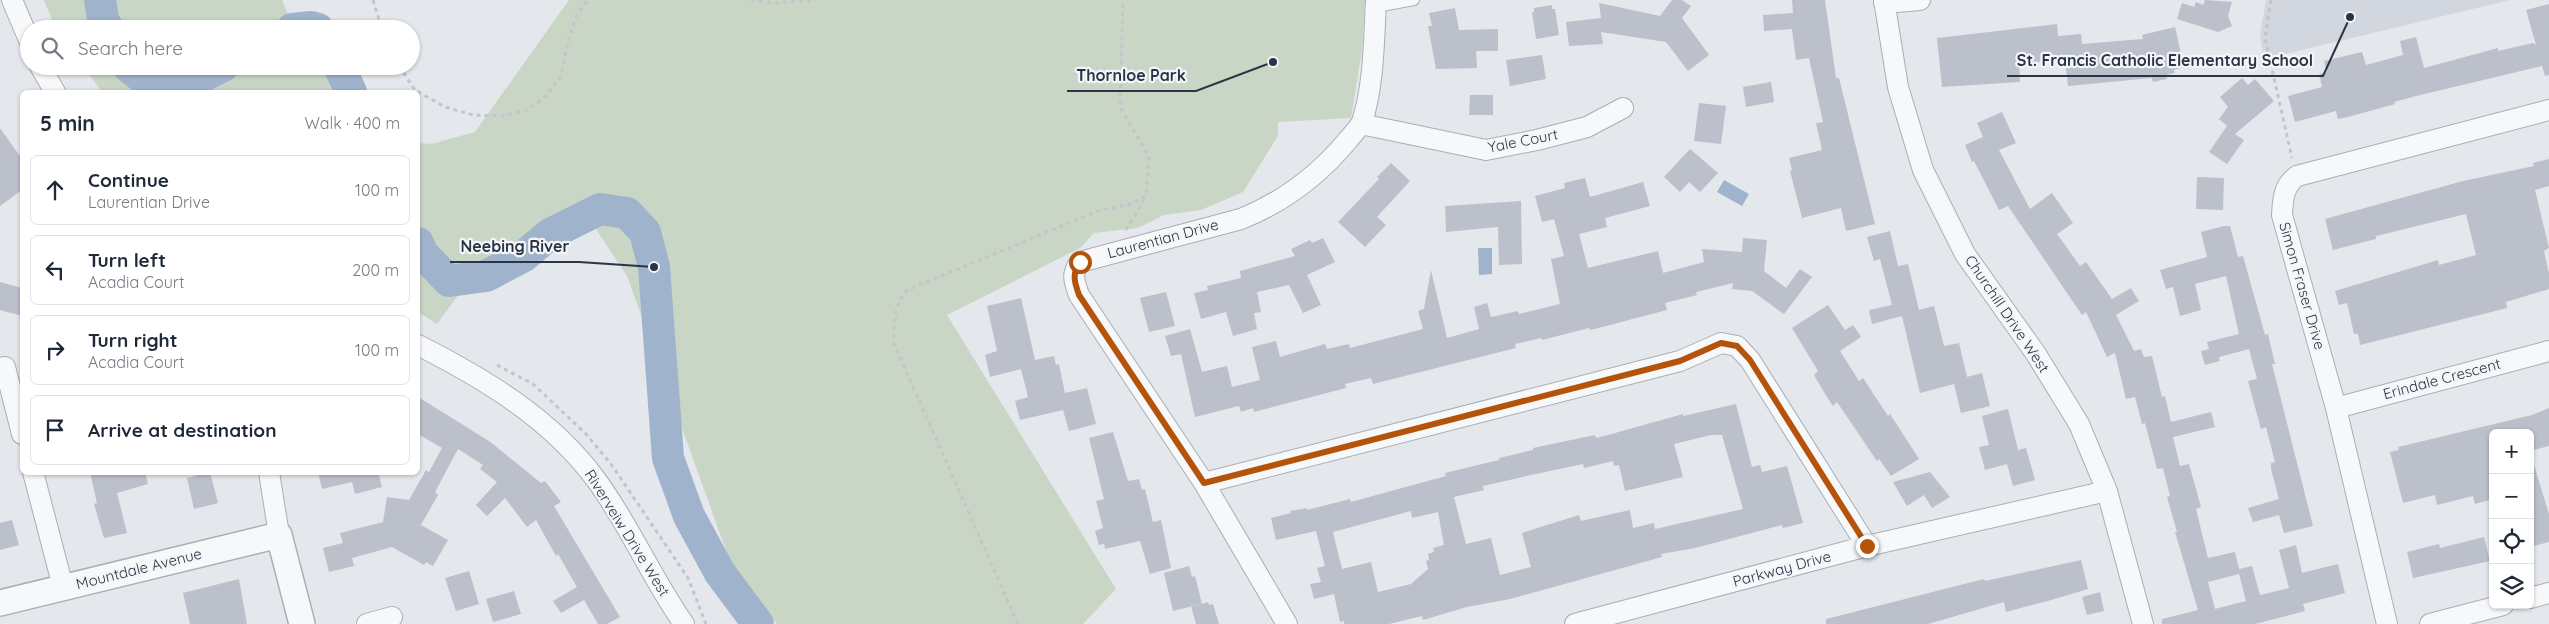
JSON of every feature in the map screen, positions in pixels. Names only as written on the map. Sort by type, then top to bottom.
[{"type":"street","points":[[12,0],[20,20]]},
{"type":"street","points":[[1884,2],[1920,0]]},
{"type":"street","name":"Churchill Drive West","points":[[1884,2],[1898,87],[1923,170],[1965,254],[2036,354],[2078,424],[2107,491],[2143,624]]},
{"type":"street","name":"Laurentian Drive","points":[[1287,624],[1204,483],[1079,295],[1073,279],[1074,270],[1080,262],[1241,219],[1263,210],[1302,186],[1332,160],[1361,124],[1372,65],[1376,3]]},
{"type":"street","points":[[45,75],[54,90]]},
{"type":"street","name":"Yale Court","points":[[1361,124],[1486,150],[1537,140],[1587,126],[1623,108]]},
{"type":"street","points":[[2296,176],[2549,110]]},
{"type":"street","name":"Simon Fraser Drive","points":[[2296,176],[2290,181],[2283,195],[2282,216],[2336,408],[2386,624]]},
{"type":"street","points":[[1204,483],[1680,361],[1721,343],[1737,346],[1750,360],[1867,546]]},
{"type":"street","name":"Riverveiw Drive West","points":[[420,346],[476,376],[506,396],[537,418],[564,443],[598,483],[684,624]]},
{"type":"street","name":"Erindale Crescent","points":[[2336,408],[2549,351]]},
{"type":"street","points":[[0,368],[5,367],[20,426]]},
{"type":"street","points":[[34,475],[63,587]]},
{"type":"street","points":[[269,475],[279,535],[302,624]]},
{"type":"street","name":"Parkway Drive","points":[[1575,624],[1867,546],[2107,491]]},
{"type":"street","name":"Mountdale Avenue","points":[[0,603],[279,535]]},
{"type":"street","points":[[2534,597],[2549,594]]},
{"type":"street","points":[[2430,624],[2489,609]]},
{"type":"street","points":[[367,624],[392,617]]},
{"type":"lane","points":[[1376,3],[1414,0]]},
{"type":"path","points":[[373,0],[379,20]]},
{"type":"path","points":[[420,93],[445,107],[472,115],[501,116],[528,110],[546,96],[561,76],[568,41],[577,14],[588,0]]},
{"type":"path","points":[[751,0],[775,3],[816,0]]},
{"type":"path","points":[[1113,252],[1146,196],[1149,157],[1120,106],[1123,0]]},
{"type":"path","points":[[2271,0],[2265,38],[2296,176]]},
{"type":"path","points":[[405,75],[415,90]]},
{"type":"path","points":[[1018,624],[894,344],[894,316],[900,299],[907,290],[1098,211],[1130,204],[1146,196]]},
{"type":"shaded area","points":[[2266,0],[2510,0],[2264,59],[2260,35]]},
{"type":"green space","points":[[44,0],[282,0],[291,20],[52,20]]},
{"type":"green space","points":[[569,0],[1365,0],[1362,50],[1351,118],[1278,122],[1278,136],[1243,192],[1201,210],[1164,215],[1138,228],[1094,233],[1080,248],[947,315],[1116,589],[1083,624],[777,624],[731,564],[627,276],[588,217],[546,226],[522,249],[484,260],[437,324],[420,313],[420,143],[431,144],[475,132]]},
{"type":"green space","points":[[90,75],[351,75],[357,90],[101,90]]},
{"type":"water","points":[[1724,180],[1749,194],[1742,206],[1717,192]]},
{"type":"water","points":[[1478,248],[1492,248],[1492,274],[1479,275]]},
{"type":"building","points":[[1672,0],[1682,0],[1691,6],[1682,18],[1709,55],[1688,71],[1666,42],[1601,32],[1603,44],[1569,46],[1566,22],[1601,18],[1599,3],[1660,16]]},
{"type":"building","points":[[1792,0],[1825,0],[1836,78],[1839,78],[1875,224],[1846,231],[1841,208],[1802,218],[1790,171],[1792,170],[1789,158],[1822,150],[1816,123],[1823,122],[1809,58],[1796,60],[1792,29],[1764,31],[1763,15],[1793,13]]},
{"type":"building","points":[[2205,0],[2232,2],[2228,16],[2232,26],[2218,32],[2177,19],[2182,3],[2194,7],[2196,2],[2203,5]]},
{"type":"building","points":[[2549,4],[2549,75],[2545,76],[2542,66],[2416,96],[2348,117],[2338,119],[2336,111],[2295,122],[2288,96],[2322,87],[2319,74],[2327,72],[2324,61],[2362,52],[2366,65],[2403,55],[2400,41],[2416,37],[2424,68],[2498,48],[2498,51],[2533,43],[2536,45],[2526,10]]},
{"type":"building","points":[[1552,5],[1552,9],[1555,9],[1559,35],[1536,39],[1532,12],[1534,12],[1534,8]]},
{"type":"building","points":[[1455,8],[1459,30],[1498,29],[1498,51],[1476,51],[1477,68],[1436,69],[1428,26],[1432,26],[1429,13]]},
{"type":"building","points":[[2057,24],[2058,36],[2081,34],[2082,44],[2143,39],[2142,35],[2175,27],[2184,67],[2174,70],[2175,73],[2166,75],[2167,79],[2153,82],[2152,78],[2068,86],[2065,59],[2019,64],[2020,82],[1942,87],[1937,38]]},
{"type":"building","points":[[1542,55],[1546,79],[1510,86],[1506,60]]},
{"type":"building","points":[[2242,78],[2248,85],[2255,79],[2274,101],[2235,134],[2244,140],[2227,164],[2209,152],[2227,126],[2219,119],[2228,107],[2220,97]]},
{"type":"building","points":[[1771,82],[1774,102],[1746,107],[1743,87]]},
{"type":"building","points":[[1470,95],[1493,95],[1493,115],[1469,115]]},
{"type":"building","points":[[1699,103],[1726,106],[1721,144],[1694,141]]},
{"type":"building","points":[[2002,112],[2016,143],[1999,150],[2030,209],[2052,193],[2073,223],[2057,234],[2080,266],[2086,262],[2112,299],[2131,288],[2139,301],[2116,315],[2134,351],[2141,349],[2144,357],[2152,356],[2162,397],[2165,396],[2171,422],[2211,412],[2215,427],[2173,437],[2180,466],[2189,464],[2201,507],[2196,509],[2208,558],[2235,552],[2239,569],[2252,566],[2260,595],[2289,588],[2279,550],[2296,545],[2302,573],[2338,564],[2345,593],[2303,604],[2305,611],[2255,624],[2162,624],[2162,619],[2198,610],[2175,532],[2177,532],[2167,497],[2170,496],[2163,468],[2157,469],[2145,423],[2142,424],[2135,397],[2126,399],[2115,353],[2107,357],[2086,312],[2082,315],[2008,206],[1999,210],[1974,161],[1972,162],[1965,145],[1983,137],[1977,123]],"holes":[[[2239,574],[2246,601],[2215,609],[2208,582]]]},
{"type":"building","points":[[0,128],[20,156],[20,191],[0,206]]},
{"type":"building","points":[[1690,149],[1718,173],[1700,192],[1689,182],[1680,192],[1664,177]]},
{"type":"building","points":[[2549,159],[2549,186],[2535,190],[2549,248],[2544,251],[2549,273],[2549,289],[2506,302],[2507,308],[2360,345],[2358,334],[2354,334],[2347,303],[2339,305],[2335,291],[2438,260],[2439,265],[2476,255],[2466,214],[2376,236],[2376,239],[2333,250],[2325,219],[2463,181],[2534,166],[2533,163]]},
{"type":"building","points":[[1391,163],[1410,181],[1377,217],[1386,225],[1365,247],[1338,222],[1379,179],[1377,177]]},
{"type":"building","points":[[2197,177],[2224,178],[2223,210],[2196,209]]},
{"type":"building","points":[[1585,178],[1590,197],[1643,182],[1650,206],[1605,218],[1607,227],[1579,234],[1588,268],[1658,251],[1663,273],[1704,262],[1702,249],[1742,252],[1743,238],[1767,240],[1764,271],[1786,288],[1800,269],[1812,277],[1784,314],[1752,291],[1732,289],[1733,283],[1696,292],[1697,295],[1665,303],[1667,310],[1590,330],[1589,328],[1542,340],[1541,338],[1515,344],[1516,348],[1373,384],[1371,378],[1345,384],[1346,388],[1254,412],[1253,408],[1241,412],[1239,406],[1195,417],[1181,354],[1171,356],[1165,336],[1190,329],[1202,372],[1227,366],[1232,387],[1260,380],[1252,347],[1276,341],[1280,357],[1325,344],[1327,349],[1349,344],[1350,348],[1423,329],[1418,311],[1424,309],[1431,270],[1447,338],[1479,329],[1474,307],[1487,303],[1491,317],[1518,311],[1519,314],[1560,304],[1551,259],[1564,256],[1554,219],[1542,222],[1535,196],[1565,188],[1564,183]]},
{"type":"building","points":[[1521,201],[1522,264],[1499,265],[1498,227],[1446,232],[1445,206]]},
{"type":"building","points":[[2230,226],[2238,257],[2243,256],[2265,335],[2268,334],[2275,364],[2272,364],[2313,526],[2284,533],[2279,515],[2253,522],[2248,508],[2279,499],[2271,469],[2271,463],[2275,462],[2266,427],[2261,429],[2248,381],[2257,379],[2249,349],[2219,357],[2220,361],[2205,365],[2201,351],[2209,349],[2207,342],[2239,334],[2226,276],[2195,284],[2201,310],[2180,316],[2173,287],[2166,289],[2160,270],[2207,257],[2201,232]]},
{"type":"building","points":[[1890,231],[1898,266],[1908,264],[1919,310],[1934,306],[1944,346],[1959,343],[1967,377],[1982,373],[1990,406],[1961,413],[1954,384],[1920,393],[1902,316],[1872,324],[1869,310],[1892,305],[1880,259],[1874,261],[1867,237]]},
{"type":"building","points":[[1323,238],[1335,262],[1307,275],[1321,305],[1303,313],[1289,285],[1257,292],[1261,312],[1254,313],[1257,329],[1233,336],[1226,312],[1201,319],[1194,293],[1208,290],[1207,286],[1241,278],[1240,271],[1295,256],[1291,249],[1310,240],[1312,243]]},
{"type":"building","points":[[0,282],[20,287],[20,315],[0,310]]},
{"type":"building","points":[[1166,292],[1175,326],[1149,332],[1140,298]]},
{"type":"building","points":[[1021,298],[1035,360],[1054,356],[1056,365],[1059,364],[1065,393],[1087,388],[1096,424],[1069,431],[1063,410],[1020,420],[1015,401],[1028,397],[1021,369],[990,377],[985,355],[997,351],[987,306]]},
{"type":"building","points":[[1828,305],[1845,330],[1853,325],[1861,337],[1840,351],[1859,381],[1863,378],[1888,416],[1890,414],[1919,459],[1891,476],[1879,459],[1877,461],[1837,402],[1833,406],[1814,375],[1818,371],[1792,328]]},
{"type":"building","points":[[420,398],[489,441],[541,483],[545,481],[561,502],[554,506],[620,617],[607,624],[598,624],[584,600],[561,613],[553,601],[577,587],[558,554],[556,556],[536,520],[527,527],[505,498],[487,516],[476,505],[497,482],[480,469],[483,465],[458,449],[435,492],[438,495],[421,525],[448,540],[433,566],[426,562],[424,565],[392,547],[352,558],[354,566],[329,572],[323,548],[343,543],[340,533],[383,522],[387,497],[409,500],[426,470],[429,472],[442,448],[420,435]]},
{"type":"building","points":[[1736,404],[1752,467],[1760,465],[1762,472],[1787,466],[1803,523],[1783,528],[1782,525],[1695,548],[1661,554],[1662,557],[1510,599],[1467,607],[1423,620],[1422,616],[1389,624],[1344,624],[1344,621],[1340,622],[1334,594],[1314,599],[1310,584],[1321,582],[1317,568],[1325,566],[1316,531],[1276,540],[1271,518],[1291,513],[1290,511],[1307,508],[1307,510],[1350,499],[1351,502],[1446,476],[1445,473],[1499,460],[1499,458],[1533,450],[1533,448],[1595,435],[1596,438],[1683,414],[1683,416]],"holes":[[[1711,435],[1722,435],[1743,509],[1655,529],[1654,523],[1633,528],[1630,510],[1581,521],[1579,515],[1522,533],[1531,567],[1500,575],[1491,538],[1466,544],[1454,497],[1484,490],[1483,486],[1531,475],[1583,464],[1584,468],[1613,461],[1614,466],[1619,465],[1625,491],[1683,477],[1674,444]],[[1411,511],[1412,518],[1438,512],[1444,545],[1433,548],[1434,552],[1428,554],[1429,560],[1426,561],[1428,569],[1411,584],[1378,592],[1371,562],[1342,569],[1333,532]]]},
{"type":"building","points":[[2549,408],[2549,446],[2534,450],[2534,429],[2489,429],[2489,500],[2475,504],[2473,496],[2437,505],[2435,495],[2403,503],[2390,452],[2399,450],[2398,447],[2532,415]]},
{"type":"building","points":[[2008,409],[2018,450],[2026,448],[2035,480],[2013,486],[2007,464],[1985,470],[1979,447],[1989,445],[1982,416]]},
{"type":"building","points":[[1113,432],[1128,481],[1139,479],[1142,490],[1145,489],[1153,522],[1161,520],[1171,568],[1150,574],[1140,541],[1105,549],[1104,544],[1099,545],[1095,531],[1103,528],[1096,501],[1104,499],[1089,438]]},
{"type":"building","points":[[2534,465],[2549,514],[2549,542],[2534,546]]},
{"type":"building","points":[[1930,472],[1950,497],[1932,508],[1924,495],[1907,506],[1893,482]]},
{"type":"building","points":[[91,475],[146,475],[148,484],[117,493],[127,533],[104,538],[94,504],[97,503]]},
{"type":"building","points":[[198,475],[211,475],[218,503],[194,509],[187,478]]},
{"type":"building","points":[[319,475],[379,475],[382,487],[355,494],[352,482],[322,489]]},
{"type":"building","points":[[12,520],[19,545],[0,550],[0,523]]},
{"type":"building","points":[[2484,537],[2489,561],[2413,578],[2407,552],[2439,544],[2440,548]]},
{"type":"building","points":[[2081,560],[2088,589],[2006,612],[2004,602],[1928,624],[1826,624],[1826,619],[1984,579],[1985,581]]},
{"type":"building","points":[[1189,566],[1192,577],[1195,576],[1202,604],[1208,602],[1209,605],[1213,604],[1219,624],[1196,624],[1191,606],[1173,611],[1164,573]]},
{"type":"building","points":[[469,571],[479,604],[456,611],[445,578]]},
{"type":"building","points":[[239,579],[247,624],[190,624],[183,593]]},
{"type":"building","points":[[514,591],[521,614],[493,622],[486,599]]},
{"type":"building","points":[[2100,592],[2104,611],[2087,615],[2082,597]]},
{"type":"waterway","points":[[100,0],[104,20]]},
{"type":"waterway","points":[[140,75],[152,83],[164,86],[175,86],[205,75]]},
{"type":"waterway","points":[[343,75],[350,90]]},
{"type":"waterway","points":[[420,247],[423,254],[449,281],[486,276],[524,256],[550,234],[600,209],[627,213],[645,232],[654,267],[668,458],[689,516],[720,573],[758,624]]},
{"type":"place","name":"St. Francis Catholic Elementary School","points":[[2350,17]]},
{"type":"place","name":"Thornloe Park","points":[[1273,62]]},
{"type":"place","name":"Neebing River","points":[[654,267]]},
{"type":"route","points":[[1080,262],[1074,270],[1073,279],[1079,295],[1204,483],[1680,361],[1721,343],[1737,346],[1750,360],[1867,546]]}]
